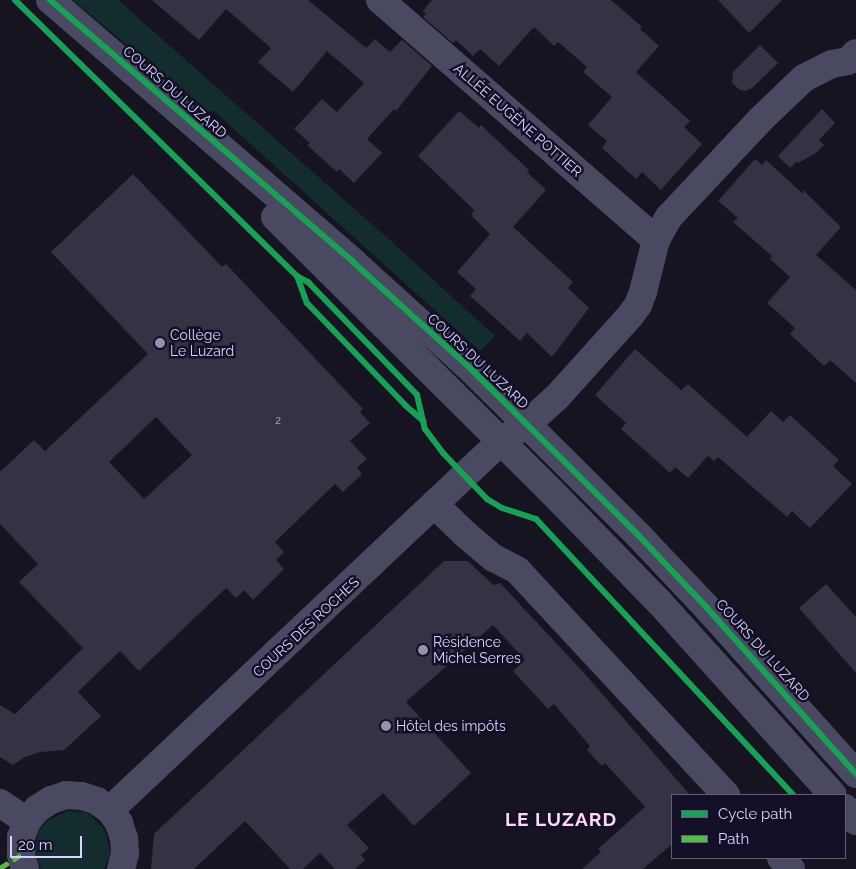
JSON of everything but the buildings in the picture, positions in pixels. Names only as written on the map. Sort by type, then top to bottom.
[{"type":"street","name":"COURS DU LUZARD","points":[[50,0],[353,262],[527,424],[707,608],[856,774]]},
{"type":"street","name":"ALLÉE EUGÈNE POTTIER","points":[[380,0],[656,240]]},
{"type":"street","points":[[527,424],[556,397],[630,316],[643,292],[656,240],[675,210],[760,120],[804,78],[832,64],[848,61],[856,53]]},
{"type":"street","name":"COURS DU LUZARD","points":[[116,58],[660,603],[831,794]]},
{"type":"street","name":"COURS DU LUZARD","points":[[500,442],[527,424]]},
{"type":"street","name":"COURS DES ROCHES","points":[[110,810],[500,442]]},
{"type":"street","points":[[435,505],[494,558],[518,571],[725,794]]},
{"type":"street","points":[[15,864],[21,837],[28,821],[37,809],[50,800],[66,795],[89,798],[110,810],[119,823],[124,838],[125,853],[121,869]]},
{"type":"street","points":[[0,803],[28,821]]},
{"type":"street","points":[[782,859],[791,869]]},
{"type":"green space","points":[[73,0],[118,0],[392,242],[495,336],[480,351],[215,112],[207,111],[198,102],[189,97]]},
{"type":"green space","points":[[68,811],[83,812],[90,815],[105,830],[110,853],[104,869],[41,869],[35,854],[39,831],[48,820]]},
{"type":"marked path","points":[[0,868],[21,855]]},
{"type":"cycle path","points":[[15,0],[297,276],[308,282],[417,395],[425,429],[443,453],[487,499],[502,508],[536,519],[792,794]]},
{"type":"cycle path","points":[[50,0],[353,262],[472,370],[639,536],[707,608],[856,774]]},
{"type":"cycle path","points":[[297,276],[307,303],[406,406],[423,421]]},
{"type":"place","name":"Collège Le Luzard","points":[[160,343]]},
{"type":"place","name":"Résidence Michel Serres","points":[[423,650]]},
{"type":"place","name":"Hôtel des impôts","points":[[386,726]]},
{"type":"district","name":"LE LUZARD","points":[[561,820]]}]
